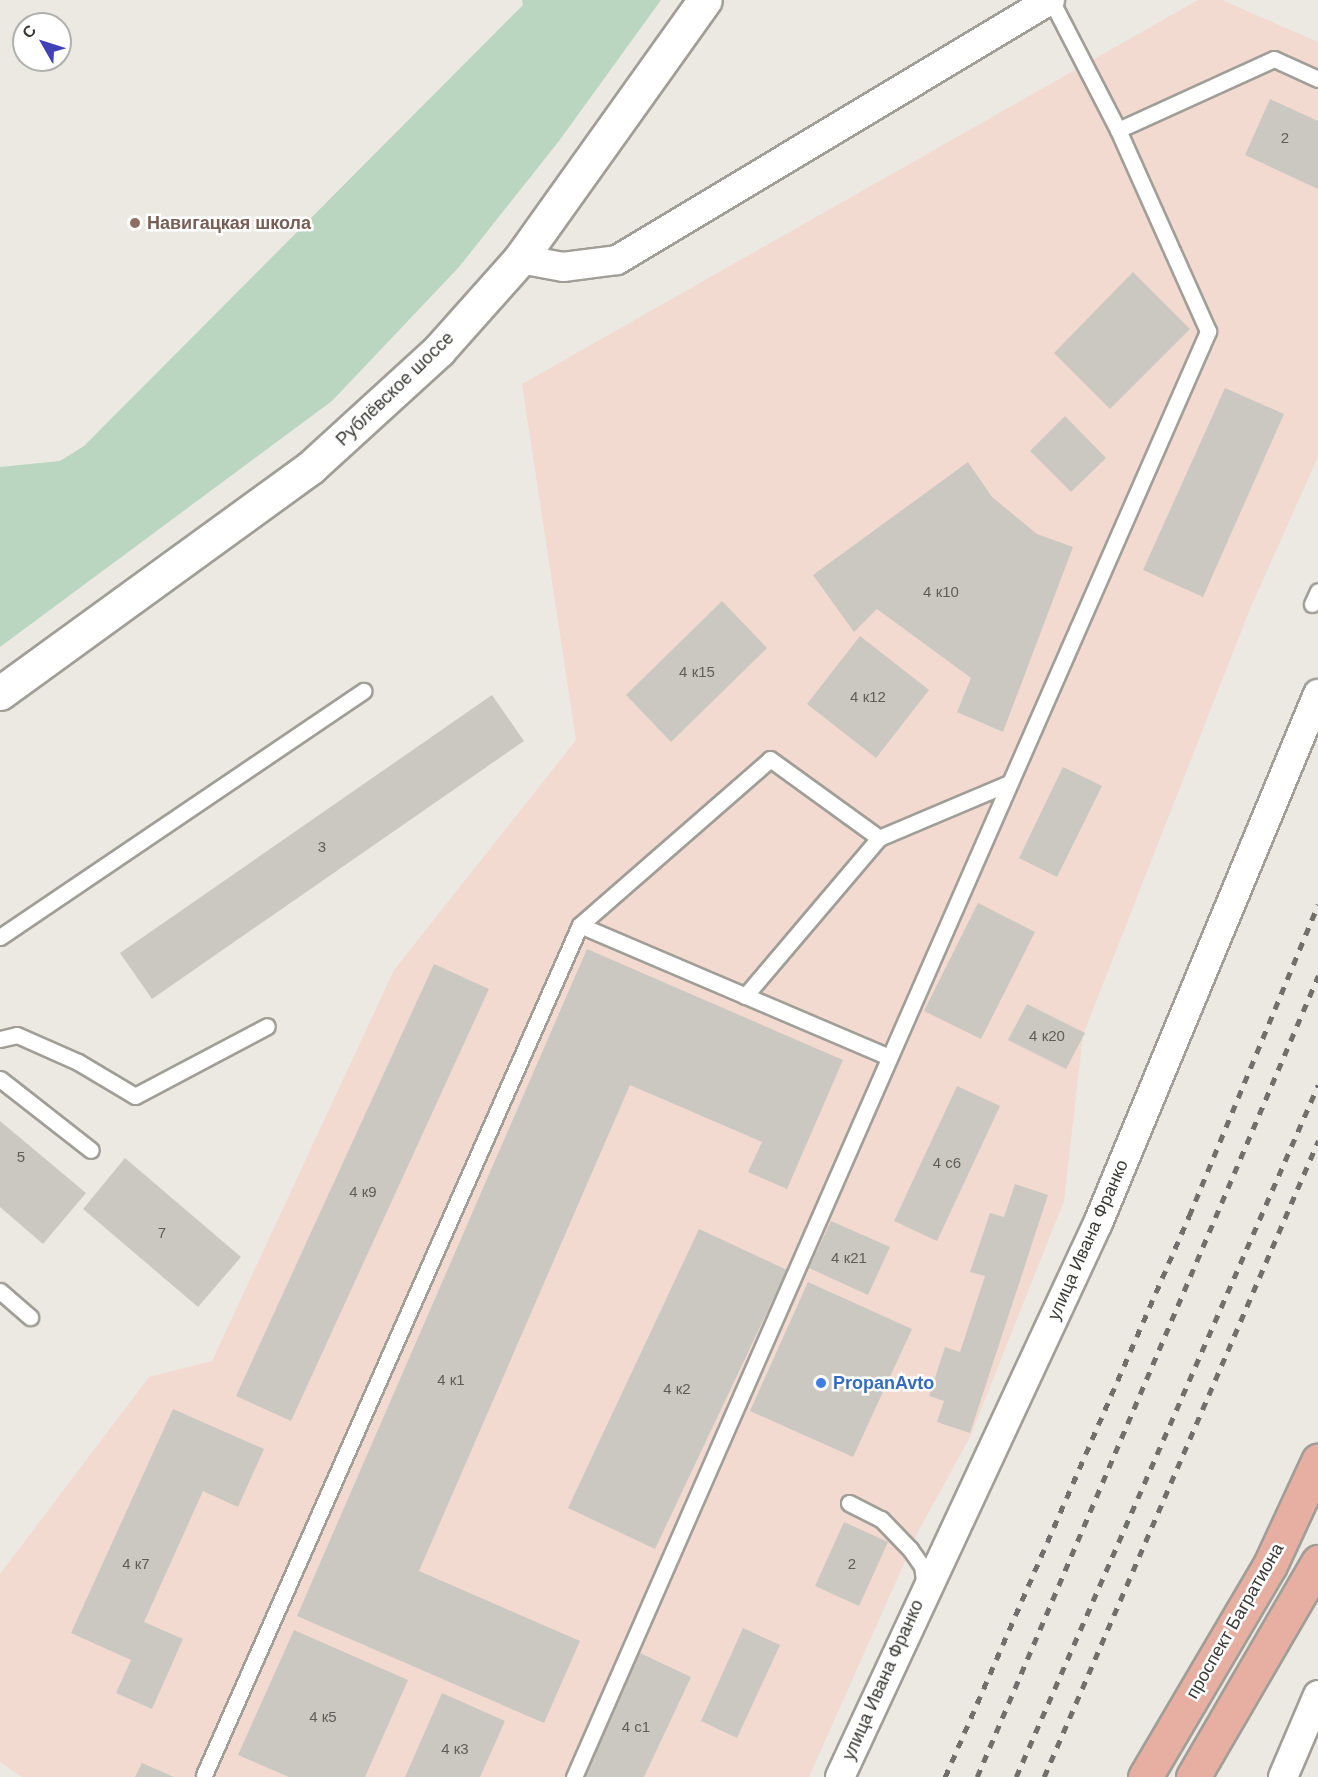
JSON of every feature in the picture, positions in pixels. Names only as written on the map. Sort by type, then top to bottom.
[{"type":"main road","name":"проспект Багратиона","points":[[1145,1777],[1270,1565],[1318,1461]]},
{"type":"main road","points":[[1193,1777],[1318,1562]]},
{"type":"street","name":"Рублёвское шоссе","points":[[0,693],[311,467],[367,421],[439,350],[520,259],[705,0]]},
{"type":"street","points":[[520,259],[563,267],[617,260],[1050,0]]},
{"type":"street","name":"улица Ивана Франко","points":[[840,1777],[925,1587],[1098,1223],[1318,694]]},
{"type":"street","points":[[1283,1777],[1318,1695]]},
{"type":"lane","points":[[574,1777],[1208,331],[1118,130],[1050,0]]},
{"type":"lane","points":[[1118,130],[1274,59],[1318,79]]},
{"type":"lane","points":[[0,937],[364,692]]},
{"type":"lane","points":[[204,1775],[580,925],[770,759],[879,838]]},
{"type":"lane","points":[[746,996],[879,838],[1010,783]]},
{"type":"lane","points":[[580,925],[889,1057]]},
{"type":"lane","points":[[0,1039],[16,1035],[78,1062],[135,1096],[267,1026]]},
{"type":"lane","points":[[0,1079],[91,1150]]},
{"type":"lane","points":[[0,1291],[30,1317]]},
{"type":"lane","points":[[849,1503],[881,1519],[910,1549],[922,1566],[925,1587]]},
{"type":"shaded area","points":[[1198,0],[1222,0],[1318,42],[1318,457],[1250,609],[1083,1035],[1064,1201],[970,1437],[919,1530],[809,1777],[22,1777],[0,1762],[0,1574],[149,1377],[212,1361],[394,970],[576,740],[522,384]]},
{"type":"green space","points":[[522,0],[661,0],[559,141],[459,267],[332,401],[0,647],[0,467],[60,461],[84,446],[523,5]]},
{"type":"building","points":[[1270,99],[1318,121],[1318,189],[1245,155]]},
{"type":"building","points":[[1133,272],[1190,329],[1110,409],[1054,353]]},
{"type":"building","points":[[1225,388],[1284,414],[1203,597],[1143,570]]},
{"type":"building","points":[[1065,416],[1106,458],[1071,492],[1030,451]]},
{"type":"building","points":[[968,462],[992,497],[1037,534],[1073,547],[1003,732],[957,712],[971,678],[877,609],[854,632],[813,575]]},
{"type":"building","points":[[722,601],[767,648],[671,742],[626,695]]},
{"type":"building","points":[[860,636],[929,690],[876,758],[807,704]]},
{"type":"building","points":[[492,695],[524,741],[152,999],[120,953]]},
{"type":"building","points":[[1063,767],[1102,786],[1057,877],[1019,858]]},
{"type":"building","points":[[978,903],[1035,932],[981,1039],[924,1011]]},
{"type":"building","points":[[587,949],[843,1060],[787,1189],[748,1172],[762,1142],[630,1085],[419,1571],[580,1641],[544,1723],[297,1616]]},
{"type":"building","points":[[434,964],[489,989],[291,1421],[236,1396]]},
{"type":"building","points":[[1027,1004],[1085,1033],[1066,1069],[1008,1040]]},
{"type":"building","points":[[957,1086],[1000,1106],[937,1241],[894,1221]]},
{"type":"building","points":[[0,1121],[86,1193],[43,1244],[0,1207]]},
{"type":"building","points":[[125,1158],[241,1257],[198,1307],[83,1209]]},
{"type":"building","points":[[1015,1184],[1048,1195],[970,1433],[937,1422],[944,1401],[929,1396],[945,1347],[960,1352],[985,1276],[970,1272],[990,1213],[1004,1217]]},
{"type":"building","points":[[831,1221],[890,1247],[868,1295],[809,1268]]},
{"type":"building","points":[[699,1229],[787,1270],[655,1549],[568,1508]]},
{"type":"building","points":[[808,1282],[912,1329],[853,1457],[750,1411]]},
{"type":"building","points":[[173,1409],[264,1449],[238,1507],[203,1491],[144,1622],[183,1639],[152,1709],[116,1693],[131,1660],[71,1633]]},
{"type":"building","points":[[844,1522],[888,1542],[859,1606],[815,1586]]},
{"type":"building","points":[[743,1628],[780,1645],[737,1738],[701,1721]]},
{"type":"building","points":[[294,1630],[408,1680],[365,1777],[289,1777],[238,1755]]},
{"type":"building","points":[[638,1652],[691,1677],[644,1777],[581,1777]]},
{"type":"building","points":[[442,1693],[505,1721],[480,1777],[405,1777]]},
{"type":"building","points":[[142,1763],[174,1777],[135,1777]]},
{"type":"railway","points":[[945,1777],[1189,1216],[1318,905]]},
{"type":"railway","points":[[977,1777],[1318,976]]},
{"type":"railway","points":[[1016,1777],[1318,1085]]},
{"type":"railway","points":[[1044,1777],[1318,1141]]},
{"type":"place","name":"Навигацкая школа","points":[[135,223]]},
{"type":"place","name":"PropanAvto","points":[[821,1383]]}]
